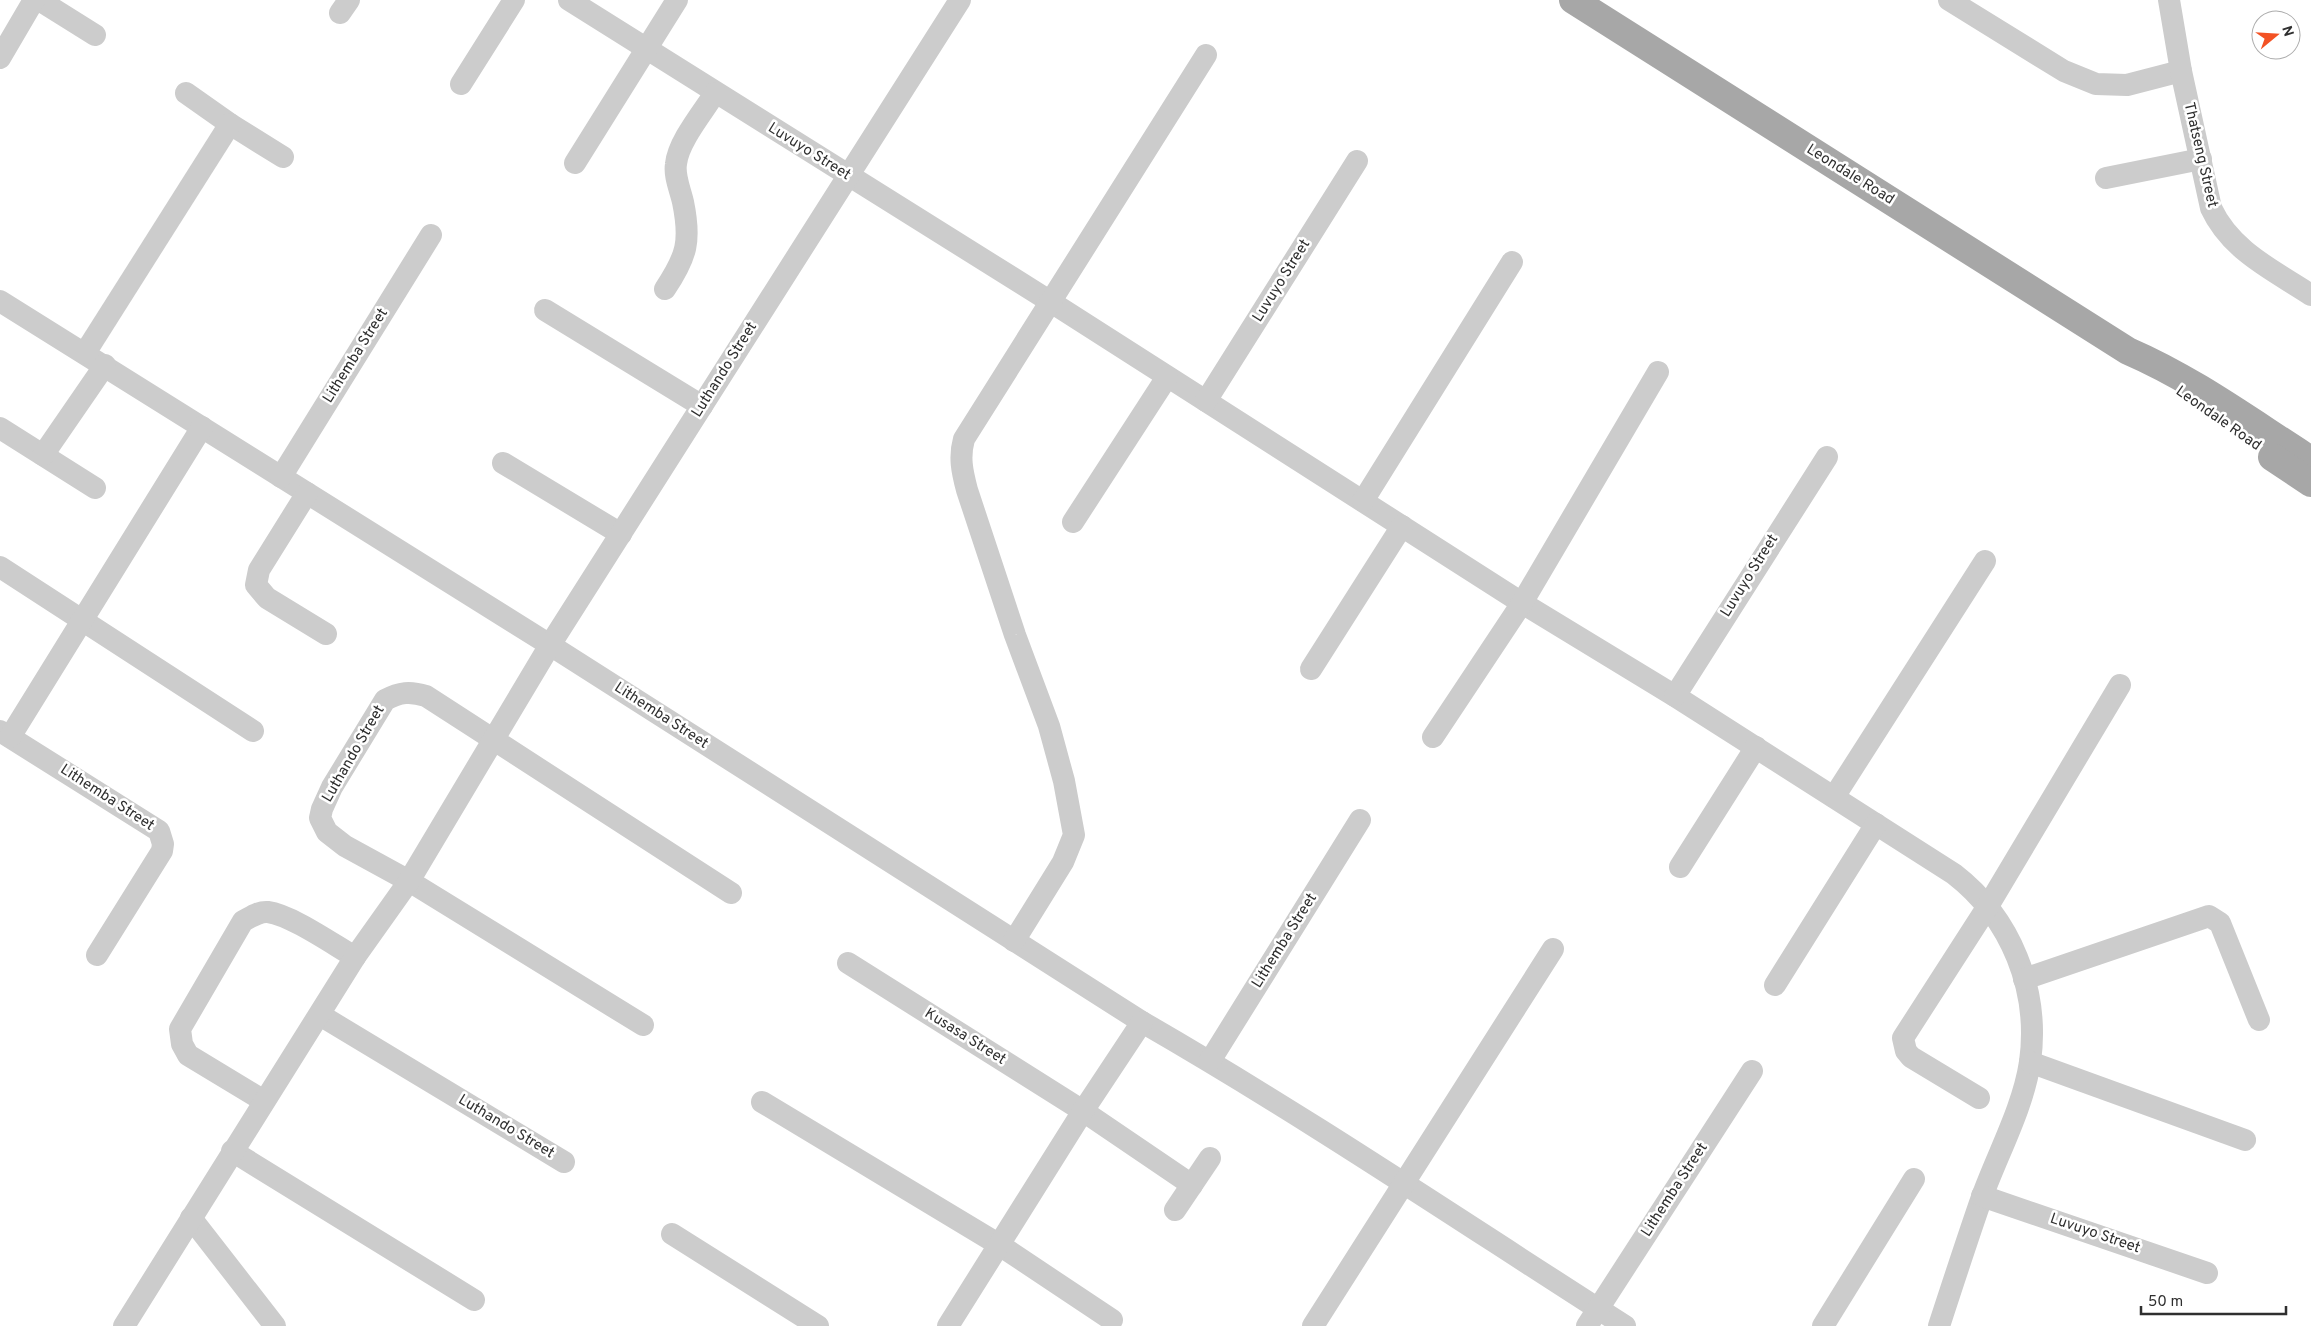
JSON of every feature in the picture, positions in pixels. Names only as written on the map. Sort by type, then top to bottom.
[{"type":"main road","name":"Leondale Road","points":[[1573,0],[2128,351],[2173,372],[2311,460]]},
{"type":"main road","name":"Leondale Road","points":[[2128,351],[2160,378],[2311,483]]},
{"type":"street","points":[[0,58],[34,0]]},
{"type":"street","points":[[39,0],[95,34]]},
{"type":"street","points":[[461,84],[514,0]]},
{"type":"street","name":"Luvuyo Street","points":[[568,0],[848,177],[1051,302],[1522,603],[1834,796],[1954,874],[1988,906],[2014,947],[2024,979],[2030,1011],[2030,1062],[2015,1112],[1982,1196],[1939,1326]]},
{"type":"street","points":[[575,163],[677,0]]},
{"type":"street","name":"Luthando Street","points":[[124,1326],[355,957],[409,881],[550,646],[960,0]]},
{"type":"street","points":[[1950,0],[2064,71],[2096,84],[2127,85],[2181,71]]},
{"type":"street","name":"Thatseng Street","points":[[2169,0],[2181,71],[2200,159],[2212,208],[2218,223],[2243,251],[2311,295]]},
{"type":"street","points":[[1014,941],[1063,862],[1074,835],[1064,781],[1049,726],[1015,634],[967,490],[961,466],[960,451],[964,438],[1206,55]]},
{"type":"street","points":[[186,93],[230,124],[283,157]]},
{"type":"street","points":[[665,288],[686,254],[683,203],[676,175],[676,163],[683,144],[715,93]]},
{"type":"street","points":[[85,353],[230,124]]},
{"type":"street","points":[[2106,178],[2200,159]]},
{"type":"street","name":"Luvuyo Street","points":[[1206,401],[1357,161]]},
{"type":"street","name":"Lithemba Street","points":[[281,477],[431,235]]},
{"type":"street","points":[[1363,501],[1512,262]]},
{"type":"street","name":"Lithemba Street","points":[[0,301],[106,365],[1142,1022],[1210,1061],[1404,1184],[1592,1317],[1625,1326]]},
{"type":"street","points":[[545,310],[702,406]]},
{"type":"street","points":[[43,455],[106,365]]},
{"type":"street","points":[[1433,737],[1522,603],[1658,372]]},
{"type":"street","points":[[1073,522],[1167,377]]},
{"type":"street","name":"Lithemba Street","points":[[97,955],[162,852],[163,844],[159,832],[5,734],[83,619],[202,427]]},
{"type":"street","points":[[0,428],[95,488]]},
{"type":"street","name":"Luvuyo Street","points":[[1675,696],[1827,457]]},
{"type":"street","points":[[503,463],[621,534]]},
{"type":"street","points":[[307,493],[259,570],[256,585],[267,598],[326,634]]},
{"type":"street","points":[[1311,669],[1402,526]]},
{"type":"street","points":[[1834,796],[1985,561]]},
{"type":"street","points":[[0,567],[83,619],[253,731]]},
{"type":"street","points":[[1979,1098],[1911,1057],[1906,1051],[1904,1038],[1988,906],[2120,685]]},
{"type":"street","name":"Luthando Street","points":[[643,1025],[409,881],[345,846],[327,832],[320,818],[322,809],[332,787],[385,700],[398,693],[414,692],[426,696],[731,893]]},
{"type":"street","points":[[1680,867],[1756,747]]},
{"type":"street","name":"Lithemba Street","points":[[1210,1061],[1360,820]]},
{"type":"street","points":[[1775,985],[1876,824]]},
{"type":"street","points":[[264,1101],[188,1055],[182,1044],[180,1029],[243,922],[254,915],[268,912],[286,918],[355,957]]},
{"type":"street","points":[[2024,979],[2209,916],[2220,924],[2259,1020]]},
{"type":"street","points":[[1313,1326],[1553,949]]},
{"type":"street","name":"Kusasa Street","points":[[848,963],[1083,1110],[1192,1185]]},
{"type":"street","name":"Luthando Street","points":[[320,1015],[564,1162]]},
{"type":"street","points":[[948,1326],[1083,1110],[1142,1022]]},
{"type":"street","points":[[2030,1062],[2246,1140]]},
{"type":"street","name":"Lithemba Street","points":[[1592,1317],[1752,1071]]},
{"type":"street","points":[[762,1102],[998,1244],[1112,1320]]},
{"type":"street","points":[[232,1151],[474,1300]]},
{"type":"street","points":[[1175,1210],[1210,1158]]},
{"type":"street","points":[[1823,1326],[1914,1179]]},
{"type":"street","name":"Luvuyo Street","points":[[1982,1196],[2207,1273]]},
{"type":"street","points":[[190,1218],[275,1326]]},
{"type":"street","points":[[672,1234],[818,1326]]}]
